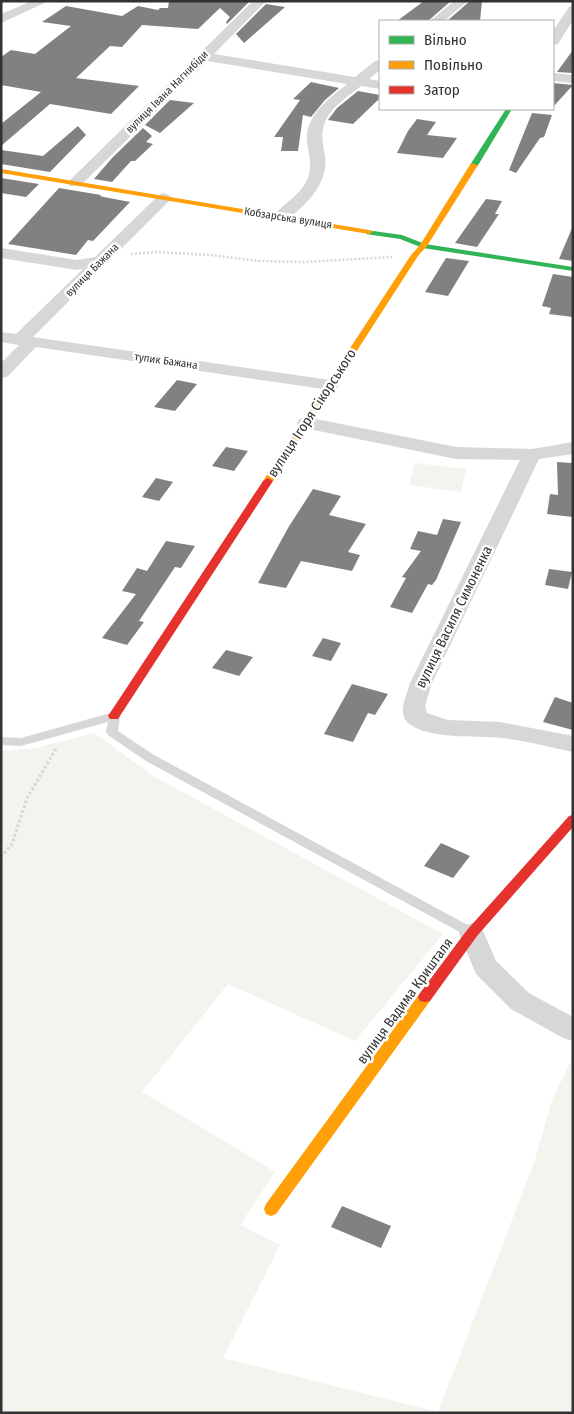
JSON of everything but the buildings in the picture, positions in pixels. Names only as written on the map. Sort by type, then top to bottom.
[{"type":"street","points":[[1,20],[43,1]]},
{"type":"street","name":"вулиця Івана Нагнибіди","points":[[75,183],[260,1]]},
{"type":"street","points":[[437,20],[462,1]]},
{"type":"street","points":[[554,39],[573,10]]},
{"type":"street","points":[[204,56],[379,85]]},
{"type":"street","points":[[281,217],[297,204],[313,185],[318,166],[313,139],[318,119],[358,81],[379,65]]},
{"type":"street","points":[[554,77],[573,79]]},
{"type":"street","name":"вулиця Ігоря Сікорського","points":[[114,716],[508,110]]},
{"type":"street","name":"Кобзарська вулиця","points":[[1,171],[402,237],[419,250],[573,269]]},
{"type":"street","name":"вулиця Бажана","points":[[1,373],[26,341],[164,198]]},
{"type":"street","points":[[1,253],[77,265],[103,260]]},
{"type":"street","name":"тупик Бажана","points":[[1,338],[330,385]]},
{"type":"street","points":[[306,423],[456,452],[532,456],[573,448]]},
{"type":"street","name":"вулиця Василя Симоненка","points":[[532,456],[421,683],[414,706],[416,717],[433,725],[454,730],[521,732],[573,744]]},
{"type":"street","name":"вулиця Вадима Кришталя","points":[[271,1210],[472,933],[573,818]]},
{"type":"street","points":[[472,933],[485,967],[520,1001],[573,1030]]},
{"type":"lane","points":[[1,741],[21,742],[114,716],[112,732],[150,758],[472,933]]},
{"type":"path","points":[[103,260],[125,254],[156,252],[210,255],[259,261],[305,262],[361,260],[419,250]]},
{"type":"path","points":[[1,857],[12,844],[27,798],[55,751],[65,729]]},
{"type":"shaded area","points":[[415,463],[466,469],[461,492],[409,485]]},
{"type":"shaded area","points":[[94,733],[155,777],[443,934],[355,1041],[228,984],[142,1092],[275,1172],[240,1225],[280,1245],[223,1358],[438,1412],[534,1163],[552,1100],[573,1057],[573,1413],[1,1413],[1,751],[35,748]]},
{"type":"traffic: fast","points":[[474,165],[508,110]]},
{"type":"traffic: fast","points":[[369,232],[402,237],[423,246],[573,269]]},
{"type":"traffic: slow","points":[[268,481],[415,255],[423,246],[474,165]]},
{"type":"traffic: slow","points":[[1,171],[369,232]]},
{"type":"traffic: slow","points":[[271,1209],[425,997]]},
{"type":"traffic: jam","points":[[114,716],[268,481]]},
{"type":"traffic: jam","points":[[425,997],[472,933],[573,819]]}]
